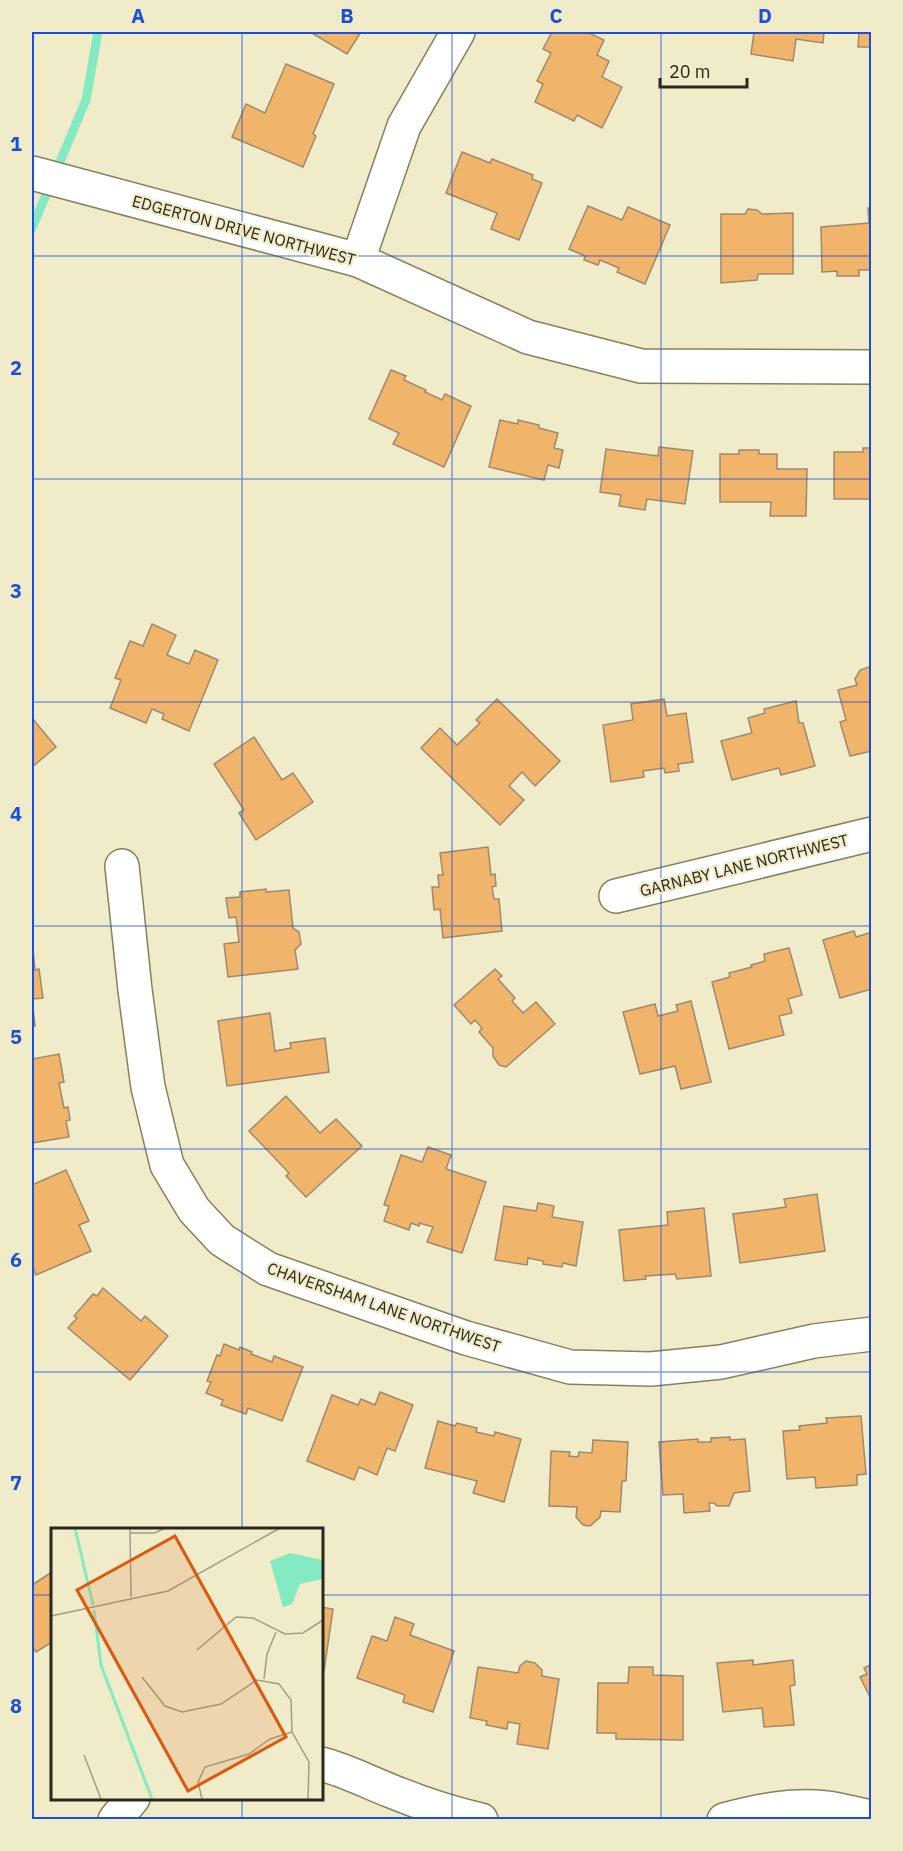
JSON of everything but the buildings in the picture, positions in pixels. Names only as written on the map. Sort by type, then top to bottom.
[{"type":"street","points":[[358,260],[404,126],[458,32]]},
{"type":"street","name":"EDGERTON DRIVE NORTHWEST","points":[[32,173],[358,260],[528,337],[641,366],[872,367]]},
{"type":"street","name":"GARNABY LANE NORTHWEST","points":[[616,896],[872,834]]},
{"type":"street","name":"CHAVERSHAM LANE NORTHWEST","points":[[122,866],[148,1087],[167,1165],[194,1210],[222,1240],[268,1269],[466,1338],[570,1367],[651,1369],[721,1362],[814,1341],[872,1334]]},
{"type":"street","points":[[322,1764],[451,1813],[481,1820]]},
{"type":"street","points":[[114,1820],[131,1800]]},
{"type":"street","points":[[724,1820],[785,1807],[825,1808],[872,1817]]},
{"type":"waterway","points":[[32,228],[86,100],[98,32]]}]
